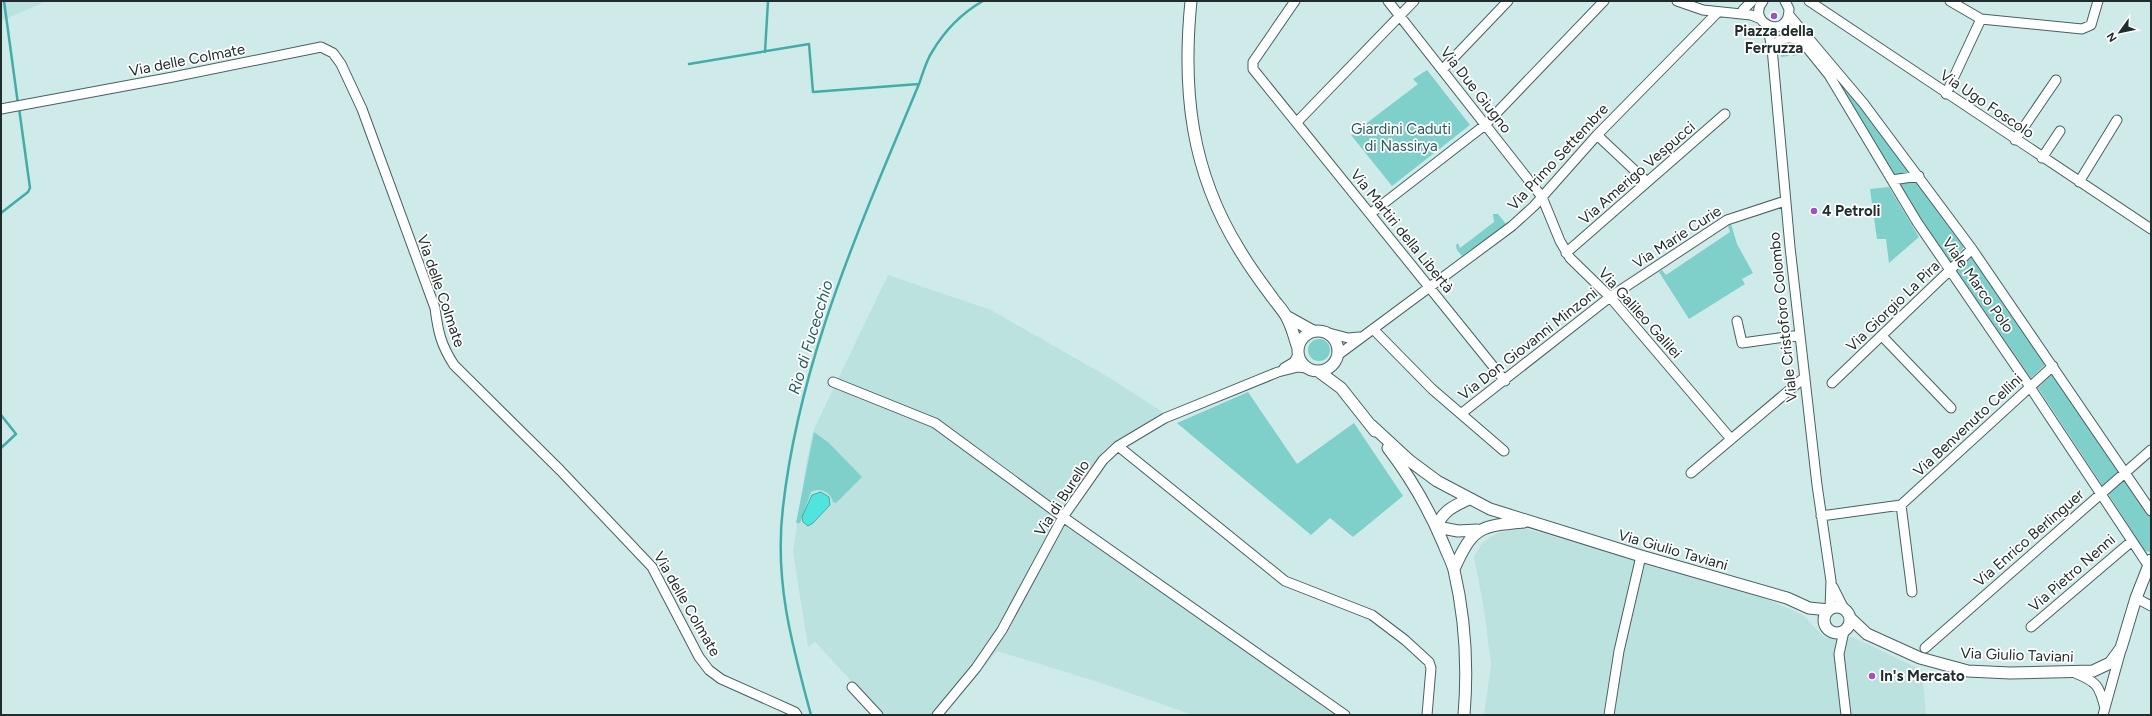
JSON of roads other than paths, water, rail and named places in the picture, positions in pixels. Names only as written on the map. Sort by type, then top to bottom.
[{"type":"main road","points":[[1191,1],[1187,63],[1188,92],[1195,139],[1204,174],[1227,227],[1239,249],[1286,316],[1301,362],[1307,368],[1318,371],[1341,388],[1408,474],[1436,527],[1454,569],[1462,622],[1466,663],[1464,715]]},
{"type":"main road","points":[[1286,316],[1313,331],[1325,332],[1335,340],[1337,358],[1335,368],[1341,388]]},
{"type":"main road","points":[[1298,351],[1303,337],[1313,331]]},
{"type":"main road","points":[[1318,371],[1328,368],[1337,358]]},
{"type":"main road","name":"Via Giulio Taviani","points":[[1371,425],[1410,461],[1436,481],[1490,509],[1641,556],[1787,598],[1809,608],[1829,610]]},
{"type":"main road","points":[[1436,527],[1440,517],[1448,510],[1469,499]]},
{"type":"main road","name":"Via Giulio Taviani","points":[[1436,527],[1458,531],[1477,530],[1494,525],[1529,522]]},
{"type":"main road","points":[[1454,569],[1464,547],[1477,530]]},
{"type":"main road","points":[[2121,648],[2136,598],[2150,563]]},
{"type":"main road","points":[[1826,626],[1833,632],[1844,631],[1850,623],[1847,613],[1836,607],[1829,610]]},
{"type":"main road","name":"Via Giulio Taviani","points":[[1809,608],[1826,626]]},
{"type":"main road","name":"Viale Cristoforo Colombo","points":[[1826,626],[1824,619],[1829,610]]},
{"type":"main road","name":"Via Giulio Taviani","points":[[1847,613],[1862,632]]},
{"type":"main road","name":"Via Giulio Taviani","points":[[1844,631],[1862,632],[1920,658],[1968,671],[2075,673],[2093,671],[2105,667],[2112,661],[2121,648]]},
{"type":"street","name":"Via Martiri della Libertà","points":[[1295,1],[1253,62],[1252,66],[1505,381]]},
{"type":"street","name":"Via Due Giugno","points":[[1388,1],[1542,197]]},
{"type":"street","points":[[1297,122],[1414,1]]},
{"type":"street","points":[[1442,70],[1508,1]]},
{"type":"street","points":[[1370,214],[1485,125],[1604,1]]},
{"type":"street","points":[[1677,1],[1717,13],[1751,15],[1764,22],[1780,26],[1789,6]]},
{"type":"street","name":"Via Ugo Foscolo","points":[[1809,1],[1946,94],[2151,229]]},
{"type":"street","points":[[1950,1],[1981,19],[2082,29],[2091,25],[2098,1]]},
{"type":"street","points":[[1727,13],[1743,10],[1759,2],[1764,22]]},
{"type":"street","name":"Viale Marco Polo","points":[[1789,6],[1919,176],[1972,249],[2151,511]]},
{"type":"street","name":"Via Primo Settembre","points":[[1695,33],[1703,10]]},
{"type":"street","name":"Via Primo Settembre","points":[[1429,287],[1512,226],[1542,197],[1597,135],[1695,33],[1717,13]]},
{"type":"street","points":[[1946,94],[1981,19]]},
{"type":"street","name":"Viale Cristoforo Colombo","points":[[1764,22],[1772,48],[1785,201],[1821,516],[1831,581],[1836,596],[1847,613]]},
{"type":"street","name":"Viale Cristoforo Colombo","points":[[1772,48],[1780,26]]},
{"type":"street","name":"Viale Marco Polo","points":[[1780,26],[1799,40],[1829,75],[1892,180],[1950,270],[2132,540],[2150,563]]},
{"type":"street","points":[[1772,48],[1781,39],[1787,38],[1799,40]]},
{"type":"street","name":"Via delle Colmate","points":[[1,109],[173,77],[320,47],[333,54],[342,64],[362,109],[435,308],[438,334],[443,348],[454,365],[560,470],[652,566],[699,657],[709,670],[721,679],[796,712],[797,715]]},
{"type":"street","points":[[2015,140],[2056,80]]},
{"type":"street","name":"Via Amerigo Vespucci","points":[[1566,253],[1725,114]]},
{"type":"street","points":[[2079,182],[2117,120]]},
{"type":"street","points":[[2042,158],[2060,131]]},
{"type":"street","points":[[1597,135],[1647,182]]},
{"type":"street","points":[[1892,180],[1919,176]]},
{"type":"street","name":"Via Galileo Galilei","points":[[1542,197],[1566,253],[1610,297],[1731,439]]},
{"type":"street","name":"Via Marie Curie","points":[[1610,297],[1727,220],[1785,201]]},
{"type":"street","name":"Via Giorgio La Pira","points":[[1832,383],[1972,249]]},
{"type":"street","points":[[1337,358],[1360,337],[1429,287]]},
{"type":"street","name":"Via Don Giovanni Minzoni","points":[[1462,413],[1505,381],[1610,297]]},
{"type":"street","points":[[1737,321],[1742,343],[1800,335]]},
{"type":"street","name":"Via Don Giovanni Minzoni","points":[[1373,329],[1432,389],[1462,413],[1504,451]]},
{"type":"street","points":[[1325,332],[1343,338],[1360,337]]},
{"type":"street","points":[[1882,336],[1951,408]]},
{"type":"street","name":"Via di Burello","points":[[1278,372],[1294,362],[1298,351]]},
{"type":"street","name":"Via Benvenuto Cellini","points":[[1901,505],[2053,366]]},
{"type":"street","name":"Via di Burello","points":[[938,715],[976,668],[1002,630],[1063,517],[1103,460],[1118,446],[1165,418],[1278,372],[1298,367],[1307,368]]},
{"type":"street","points":[[1691,473],[1805,377]]},
{"type":"street","points":[[832,382],[935,423],[1063,517],[1345,715]]},
{"type":"street","points":[[1118,446],[1285,581],[1372,615],[1405,640],[1429,662],[1431,668],[1427,715]]},
{"type":"street","name":"Via Enrico Berlinguer","points":[[1925,648],[2151,450]]},
{"type":"street","points":[[1821,516],[1901,505],[1912,592]]},
{"type":"street","name":"Via Pietro Nenni","points":[[2031,627],[2132,540]]},
{"type":"street","points":[[1609,715],[1619,651],[1641,556]]},
{"type":"street","name":"Viale Cristoforo Colombo","points":[[1829,610],[1831,581]]},
{"type":"street","points":[[2136,598],[2151,606]]},
{"type":"street","points":[[1844,631],[1838,654],[1846,715]]},
{"type":"street","points":[[2104,712],[2121,648]]},
{"type":"street","points":[[2075,673],[2090,679],[2096,684],[2104,712]]},
{"type":"street","points":[[852,687],[878,715]]},
{"type":"waterway","points":[[4,1],[18,104]]},
{"type":"waterway","points":[[765,52],[768,1]]},
{"type":"waterway","name":"Rio di Fucecchio","points":[[811,715],[791,638],[786,612],[781,561],[783,507],[799,415],[824,325],[839,281],[928,59],[942,36],[954,23],[983,1]]},
{"type":"waterway","points":[[689,64],[809,44],[813,92],[919,84]]},
{"type":"waterway","points":[[1,213],[28,192],[30,188],[19,108]]},
{"type":"waterway","points":[[1,415],[16,434],[1,448]]},
{"type":"place","name":"Piazza della Ferruzza","points":[[1774,16]]},
{"type":"place","name":"4 Petroli","points":[[1814,211]]},
{"type":"place","name":"In's Mercato","points":[[1872,676]]},
{"type":"park label","name":"Giardini Caduti di Nassirya","points":[[1401,138]]}]
